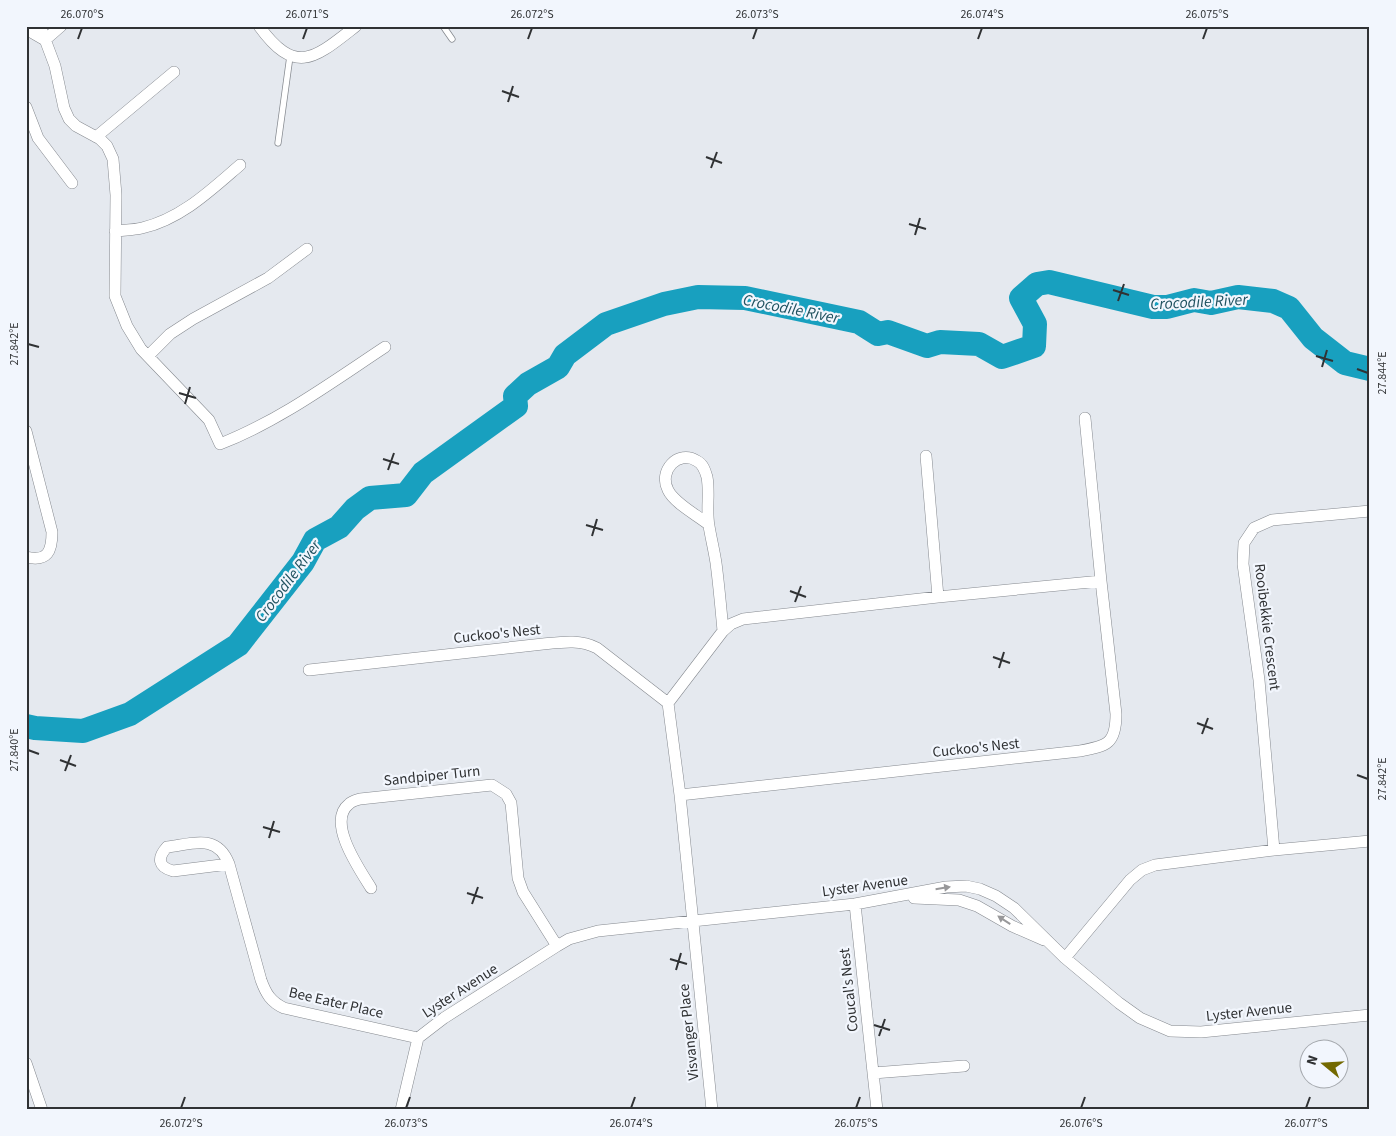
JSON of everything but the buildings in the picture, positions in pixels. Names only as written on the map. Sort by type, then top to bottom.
[{"type":"street","points":[[40,26],[55,66],[64,108],[69,119],[76,126],[108,146],[113,159],[116,195],[115,296],[127,326],[141,349],[209,420],[220,444],[243,435],[311,396],[385,347]]},
{"type":"street","points":[[45,40],[61,26]]},
{"type":"street","points":[[259,26],[279,50],[290,56],[302,58],[313,57],[323,52],[356,26]]},
{"type":"street","points":[[26,29],[45,40]]},
{"type":"street","points":[[96,137],[174,72]]},
{"type":"street","points":[[26,107],[38,138],[72,183]]},
{"type":"street","points":[[115,231],[143,228],[174,215],[200,200],[240,165]]},
{"type":"street","points":[[148,356],[170,334],[268,278],[307,249]]},
{"type":"street","name":"Cuckoo's Nest","points":[[680,795],[1080,751],[1100,748],[1108,744],[1114,736],[1116,714],[1085,418]]},
{"type":"street","points":[[26,431],[52,532],[50,552],[44,558],[26,557]]},
{"type":"street","points":[[926,456],[938,597]]},
{"type":"street","points":[[708,524],[674,498],[668,490],[666,473],[670,464],[676,459],[683,457],[691,458],[703,466],[706,475],[709,493],[708,524],[716,562],[723,631]]},
{"type":"street","name":"Rooibekkie Crescent","points":[[1274,850],[1259,680],[1243,564],[1244,543],[1254,528],[1272,520],[1370,511]]},
{"type":"street","points":[[692,920],[680,795],[668,704],[723,631],[731,624],[743,619],[1101,581]]},
{"type":"street","name":"Cuckoo's Nest","points":[[309,670],[533,645],[580,642],[597,648],[668,704]]},
{"type":"street","name":"Sandpiper Turn","points":[[371,888],[354,860],[342,827],[344,810],[350,803],[360,799],[492,785],[506,794],[511,803],[518,878],[523,892],[557,946]]},
{"type":"street","points":[[1065,958],[1111,900],[1130,880],[1142,870],[1155,865],[1274,850],[1370,841]]},
{"type":"street","name":"Bee Eater Place","points":[[229,864],[173,871],[165,869],[161,865],[160,858],[162,852],[167,847],[211,843],[217,845],[229,864],[261,980],[269,998],[284,1008],[418,1038]]},
{"type":"street","name":"Lyster Avenue","points":[[402,1110],[418,1038],[444,1018],[569,939],[598,931],[855,904],[946,887],[966,886],[980,889],[996,896],[1014,908],[1065,958],[1140,1018],[1170,1031],[1201,1032],[1370,1015]]},
{"type":"street","points":[[895,898],[959,900],[985,909],[1012,926],[1048,942]]},
{"type":"street","name":"Coucal's Nest","points":[[855,904],[877,1110]]},
{"type":"street","name":"Visvanger Place","points":[[692,920],[712,1110]]},
{"type":"street","points":[[26,1063],[42,1110]]},
{"type":"street","points":[[873,1073],[964,1066]]},
{"type":"lane","points":[[443,26],[452,39]]},
{"type":"lane","points":[[278,143],[290,56]]},
{"type":"waterway","name":"Crocodile River","points":[[26,726],[83,731],[130,714],[238,645],[303,562],[315,540],[339,527],[355,509],[370,498],[406,495],[423,473],[516,406],[515,396],[528,384],[558,367],[565,355],[606,324],[664,304],[698,297],[745,298],[859,322],[878,334],[888,332],[927,346],[940,342],[979,344],[1002,357],[1034,346],[1035,324],[1021,298],[1037,284],[1049,282],[1153,307],[1167,307],[1194,300],[1211,303],[1238,297],[1273,301],[1289,308],[1313,338],[1345,363],[1370,369]]}]
